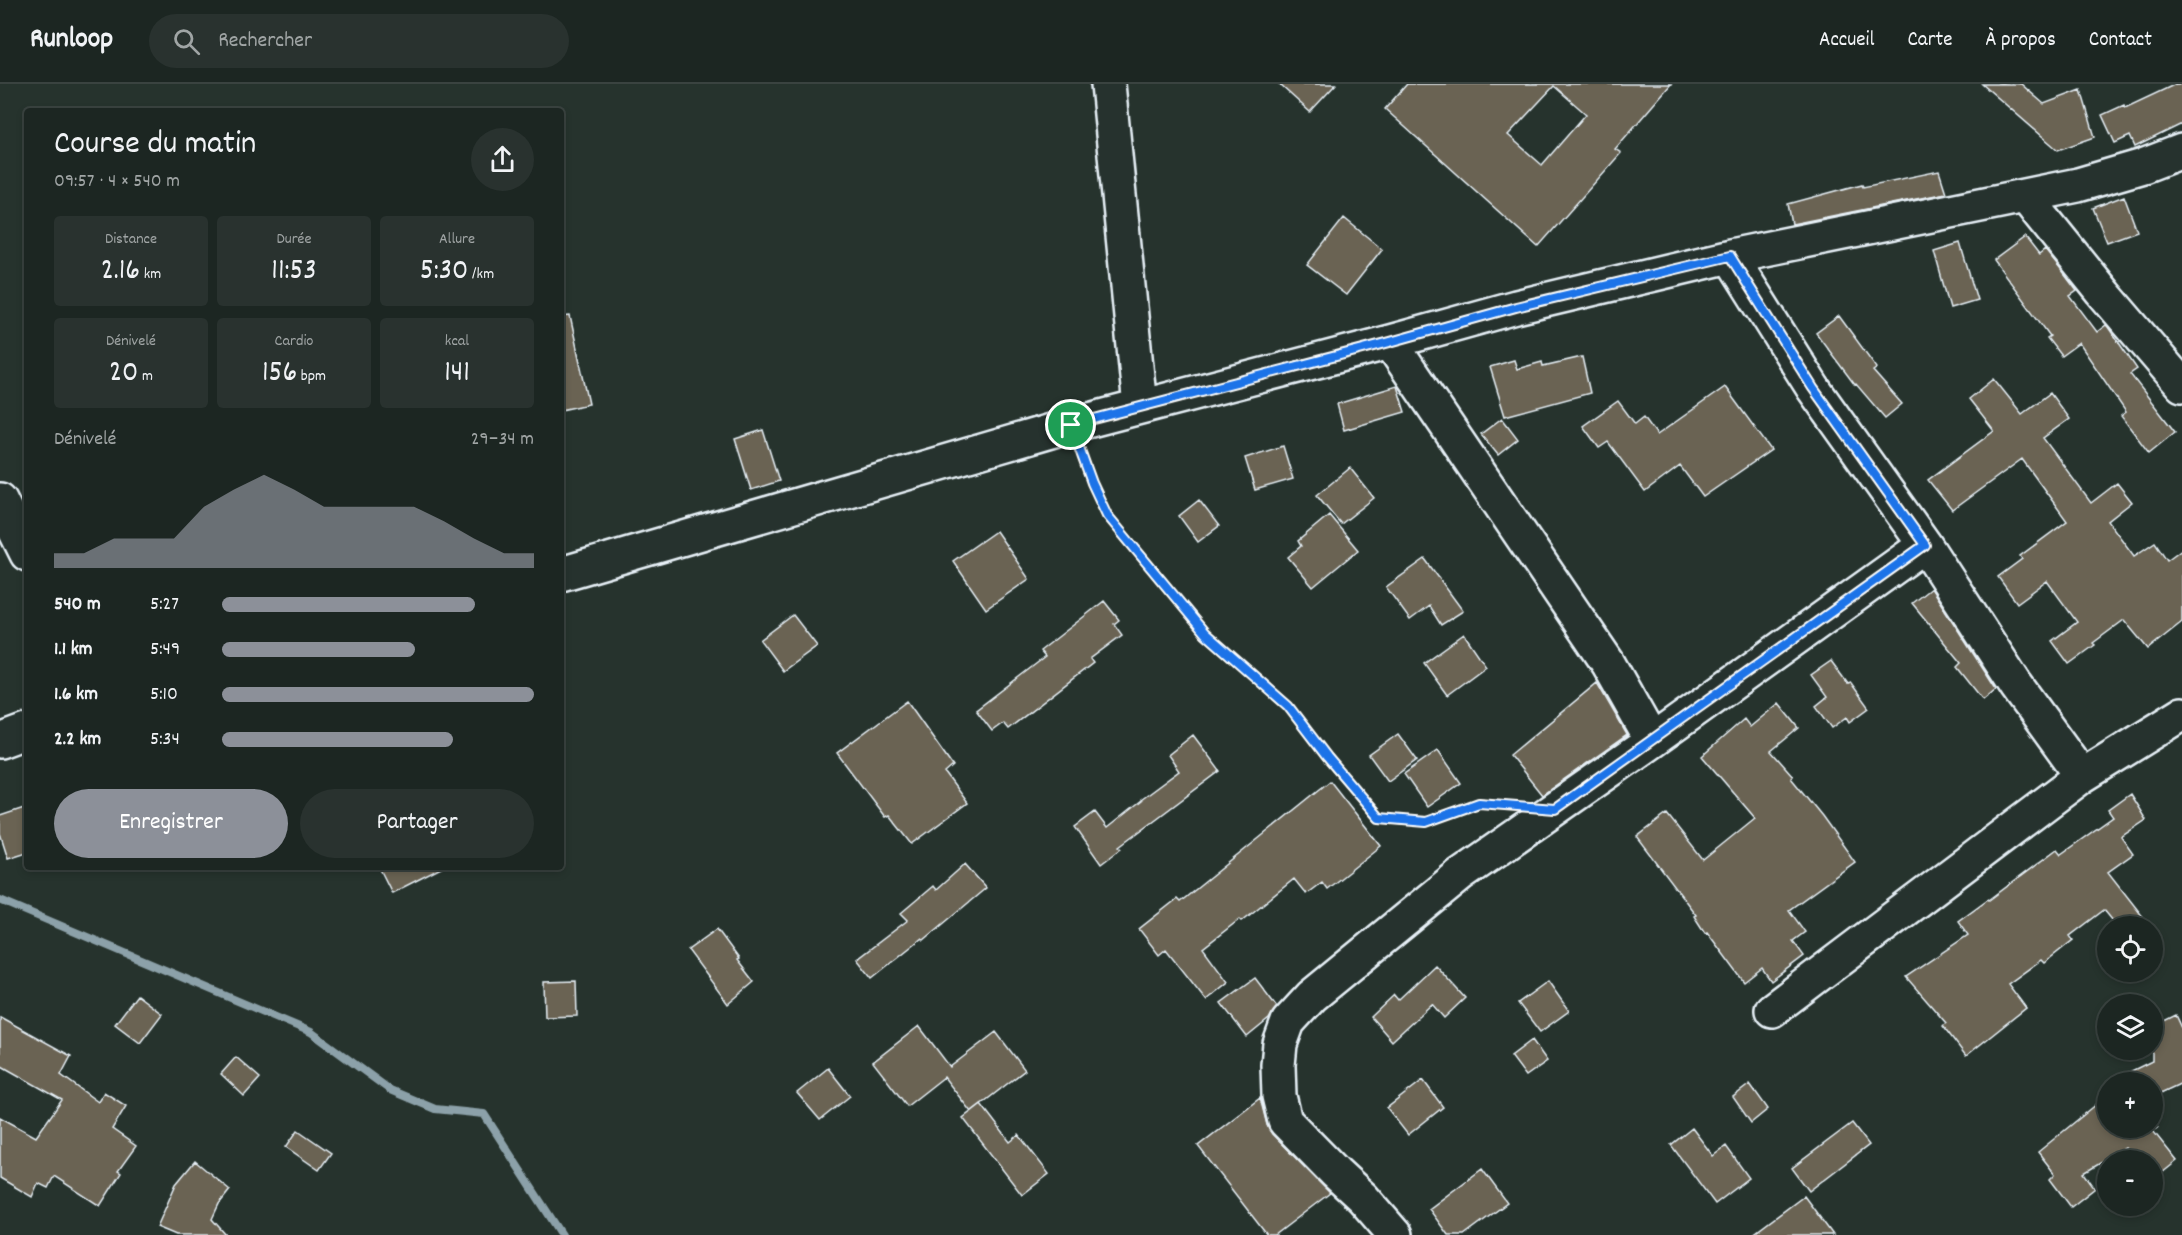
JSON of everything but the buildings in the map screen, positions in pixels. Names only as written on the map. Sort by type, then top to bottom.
[{"type":"street","points":[[1108,84],[1140,407]]},
{"type":"street","points":[[564,573],[1071,425],[1516,307],[1730,256],[2026,197],[2088,182],[2182,152]]},
{"type":"street","points":[[2026,197],[2182,385]]},
{"type":"street","points":[[1730,256],[1813,388],[1925,545],[2016,685],[2082,776]]},
{"type":"street","points":[[1390,342],[1608,663],[1652,741]]},
{"type":"street","points":[[0,500],[24,548]]},
{"type":"street","points":[[1395,1235],[1363,1198],[1285,1121],[1279,1095],[1278,1065],[1281,1044],[1288,1022],[1312,996],[1460,875],[1652,741],[1925,545]]},
{"type":"street","points":[[1772,1010],[2082,776],[2182,714]]},
{"type":"street","points":[[0,741],[24,732]]},
{"type":"path","points":[[1071,425],[1092,483],[1107,515],[1205,633],[1288,706],[1327,757],[1379,818],[1426,822],[1479,803],[1511,806]]},
{"type":"waterway","points":[[0,900],[311,1032],[390,1090],[435,1109],[484,1114],[562,1235]]},
{"type":"route","points":[[1730,256],[1813,388],[1925,545],[1555,809],[1479,803],[1426,822],[1379,818],[1327,757],[1288,706],[1205,633],[1107,515],[1092,483],[1071,425],[1516,307],[1730,256]]}]
